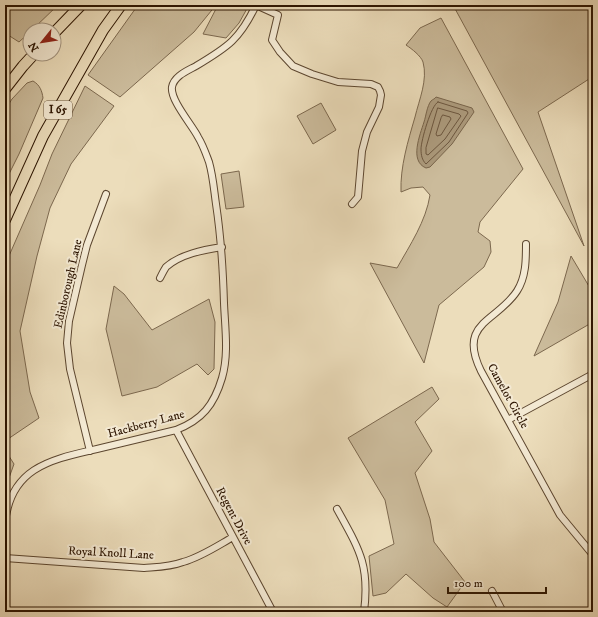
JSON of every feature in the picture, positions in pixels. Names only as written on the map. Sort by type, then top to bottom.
[{"type":"highway","points":[[62,25],[81,5]]},
{"type":"highway","name":"I 65","points":[[5,220],[43,136],[103,30],[121,5]]},
{"type":"highway","points":[[5,90],[27,62]]},
{"type":"street","points":[[256,5],[278,15],[272,40],[280,52],[293,66],[338,82],[372,84],[378,87],[381,95],[379,107],[367,132],[359,168],[358,198],[352,204]]},
{"type":"street","name":"Hackberry Lane","points":[[5,524],[6,514],[11,499],[20,484],[30,473],[43,464],[176,430],[189,425],[203,414],[213,400],[222,379],[226,358],[222,247],[213,180],[209,162],[202,144],[175,100],[172,88],[174,82],[179,76],[216,54],[236,38],[247,24],[256,5]]},
{"type":"street","name":"Edinborough Lane","points":[[90,451],[70,369],[67,333],[85,253],[106,194]]},
{"type":"street","name":"Camelot Circle","points":[[526,244],[525,271],[517,292],[481,324],[475,336],[474,349],[478,364],[560,515],[593,555]]},
{"type":"street","points":[[160,278],[165,268],[174,262],[196,252],[222,247]]},
{"type":"street","points":[[508,420],[593,374]]},
{"type":"street","name":"Regent Drive","points":[[176,430],[273,612]]},
{"type":"street","points":[[337,510],[362,557],[366,583],[364,612]]},
{"type":"street","name":"Royal Knoll Lane","points":[[5,558],[144,568],[160,567],[183,563],[233,537]]},
{"type":"street","points":[[492,591],[503,612]]},
{"type":"shaded area","points":[[5,5],[58,5],[40,22],[22,22],[22,39],[19,42],[5,33]]},
{"type":"shaded area","points":[[138,5],[216,5],[194,32],[120,97],[88,75]]},
{"type":"shaded area","points":[[218,5],[249,5],[239,23],[226,38],[203,34]]},
{"type":"shaded area","points":[[453,5],[593,5],[593,73],[589,79],[538,112],[584,246]]},
{"type":"shaded area","points":[[441,18],[523,169],[480,222],[478,232],[490,241],[491,252],[484,267],[439,305],[424,363],[370,263],[397,268],[417,233],[428,205],[430,195],[423,187],[411,188],[401,192],[405,154],[424,83],[423,62],[416,53],[406,45],[420,28]]},
{"type":"shaded area","points":[[33,81],[40,88],[43,98],[19,154],[5,182],[5,110],[12,99],[27,83]]},
{"type":"shaded area","points":[[85,86],[114,106],[71,164],[50,208],[37,256],[20,331],[30,392],[39,418],[5,441],[5,265],[52,154]]},
{"type":"shaded area","points":[[321,103],[336,130],[313,144],[297,116]]},
{"type":"shaded area","points":[[239,171],[244,207],[226,209],[221,174]]},
{"type":"shaded area","points":[[571,256],[593,293],[593,322],[534,356],[558,302]]},
{"type":"shaded area","points":[[114,286],[124,294],[152,330],[209,299],[215,322],[214,369],[208,375],[197,364],[157,387],[122,396],[106,329]]},
{"type":"shaded area","points":[[432,387],[439,399],[415,422],[432,451],[415,473],[430,519],[434,542],[465,582],[447,607],[433,598],[406,574],[386,593],[373,596],[369,556],[394,544],[385,500],[348,438]]},
{"type":"shaded area","points":[[5,450],[14,464],[5,489]]},
{"type":"water","points":[[436,97],[472,108],[474,112],[452,144],[430,167],[426,168],[421,165],[418,160],[417,147],[428,106]]}]
